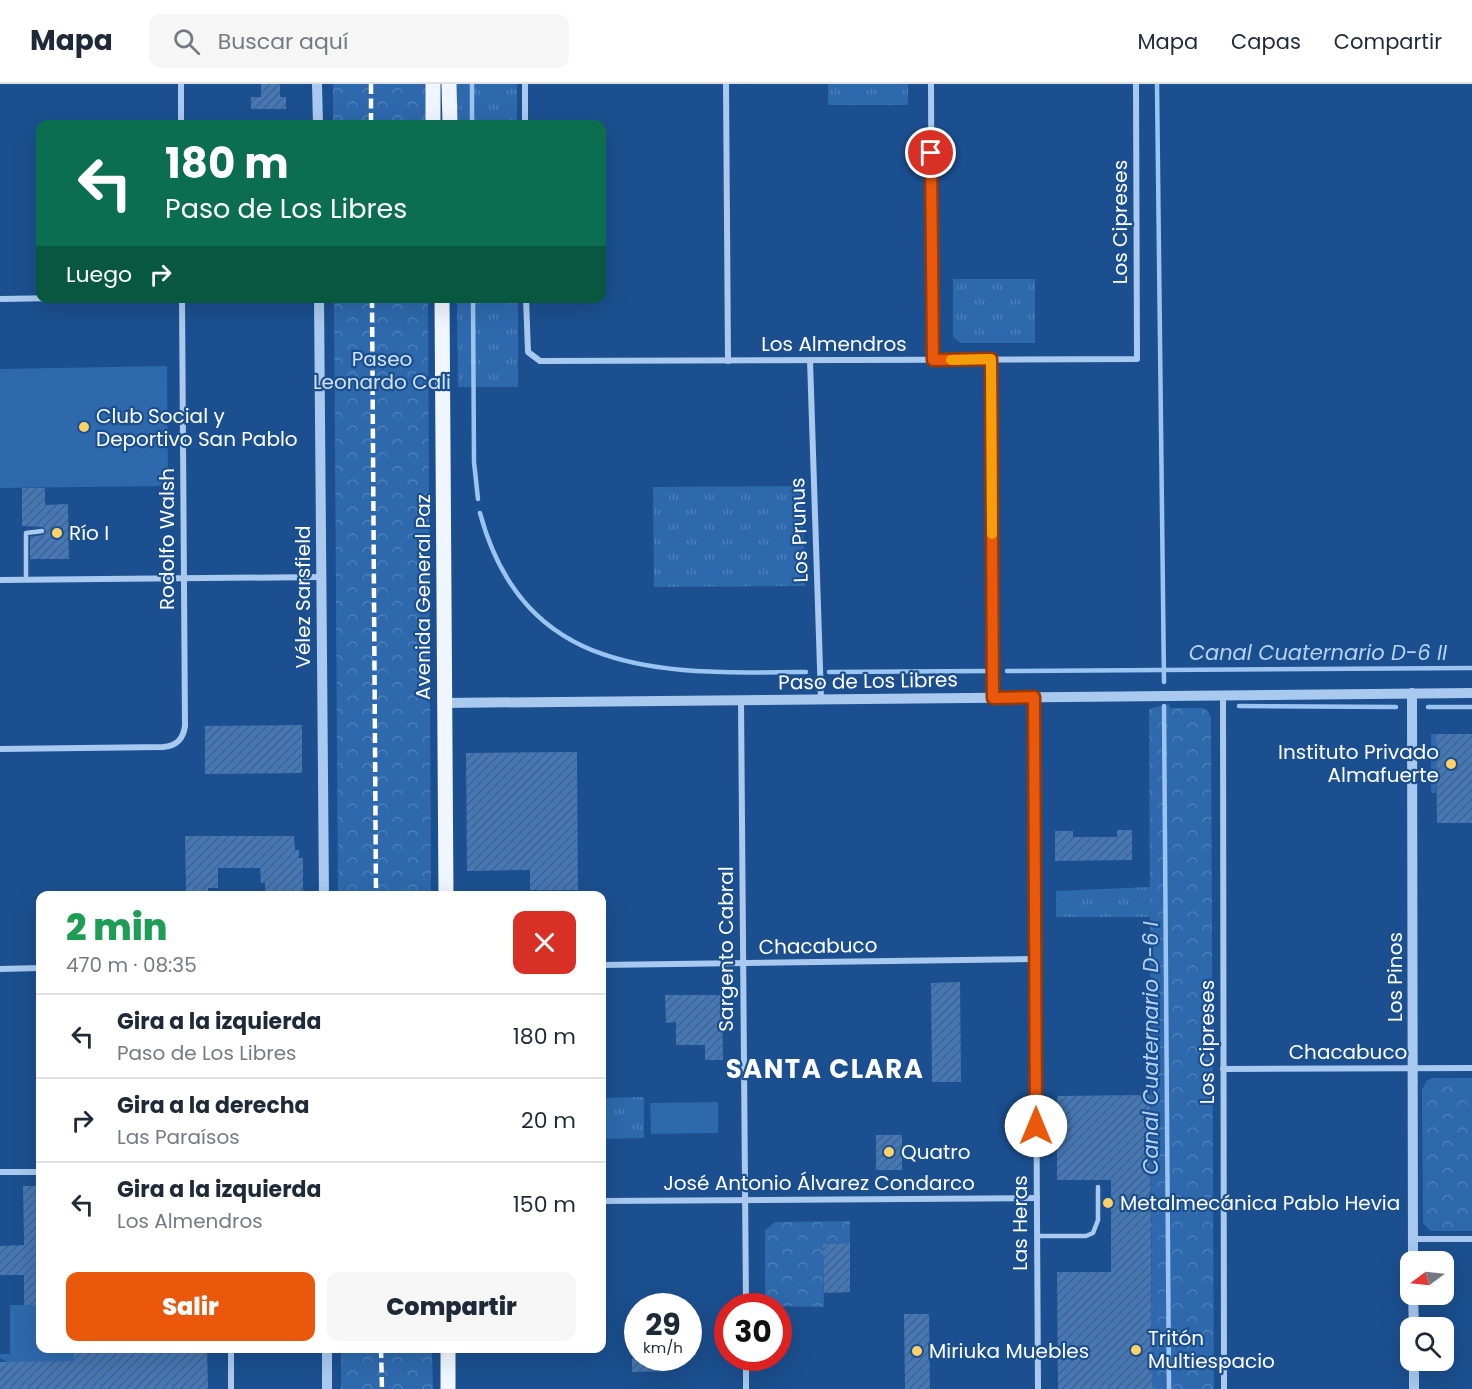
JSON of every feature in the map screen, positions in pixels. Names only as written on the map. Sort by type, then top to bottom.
[{"type":"main road","points":[[433,84],[433,120]]},
{"type":"main road","points":[[449,84],[450,120]]},
{"type":"main road","name":"Avenida General Paz","points":[[442,303],[446,891]]},
{"type":"main road","points":[[448,1353],[448,1389]]},
{"type":"street","points":[[181,84],[181,120]]},
{"type":"street","points":[[317,84],[318,120]]},
{"type":"street","points":[[525,84],[525,120]]},
{"type":"street","points":[[726,84],[728,361]]},
{"type":"street","points":[[930,84],[933,360]]},
{"type":"street","name":"Los Cipreses","points":[[1136,84],[1137,359]]},
{"type":"street","points":[[0,299],[36,298]]},
{"type":"street","name":"Rodolfo Walsh","points":[[0,748],[163,747],[178,741],[185,726],[182,303]]},
{"type":"street","name":"Vélez Sarsfield","points":[[319,303],[324,891]]},
{"type":"street","name":"Los Almendros","points":[[526,303],[527,345],[531,357],[543,362],[1137,359]]},
{"type":"street","points":[[991,359],[993,698]]},
{"type":"street","name":"Los Prunus","points":[[810,360],[820,699]]},
{"type":"street","points":[[0,580],[321,577]]},
{"type":"street","name":"Los Pinos","points":[[1412,693],[1413,1251]]},
{"type":"street","name":"Paso de Los Libres","points":[[444,703],[1472,693]]},
{"type":"street","name":"Los Cipreses","points":[[1223,695],[1224,1389]]},
{"type":"street","name":"Las Heras","points":[[1034,697],[1038,1389]]},
{"type":"street","name":"Sargento Cabral","points":[[741,700],[746,1293]]},
{"type":"street","name":"Chacabuco","points":[[606,965],[1036,959]]},
{"type":"street","points":[[0,969],[36,968]]},
{"type":"street","name":"Chacabuco","points":[[1223,1069],[1472,1068]]},
{"type":"street","points":[[0,1172],[36,1172]]},
{"type":"street","name":"José Antonio Álvarez Condarco","points":[[606,1201],[1037,1198]]},
{"type":"street","points":[[1413,1239],[1472,1239]]},
{"type":"street","points":[[231,1353],[231,1389]]},
{"type":"street","points":[[327,1353],[327,1389]]},
{"type":"street","points":[[746,1371],[746,1389]]},
{"type":"street","points":[[1414,1371],[1414,1389]]},
{"type":"lane","points":[[26,580],[26,533],[42,531]]},
{"type":"lane","points":[[1037,1236],[1086,1236],[1093,1233],[1098,1220],[1098,1187]]},
{"type":"green space","points":[[333,84],[428,84],[428,120],[333,120]]},
{"type":"green space","points":[[456,84],[517,84],[517,120],[456,120]]},
{"type":"green space","points":[[828,84],[908,84],[908,105],[828,105]]},
{"type":"green space","points":[[953,279],[1035,279],[1035,343],[961,343],[953,337]]},
{"type":"green space","name":"Paseo Leonardo Cali","points":[[334,303],[428,303],[431,891],[338,891]]},
{"type":"green space","points":[[457,303],[518,303],[518,387],[458,387]]},
{"type":"green space","name":"Club Social y Deportivo San Pablo","points":[[167,366],[168,486],[0,488],[0,369]]},
{"type":"green space","points":[[802,486],[805,586],[654,587],[653,487]]},
{"type":"green space","points":[[1169,704],[1170,708],[1203,708],[1211,717],[1214,1389],[1152,1389],[1149,709]]},
{"type":"green space","points":[[1431,734],[1436,734],[1436,793],[1431,793]]},
{"type":"green space","points":[[1150,887],[1150,917],[1056,917],[1056,891]]},
{"type":"green space","points":[[1432,1078],[1472,1078],[1472,1231],[1430,1231],[1423,1223],[1422,1090],[1426,1081]]},
{"type":"green space","points":[[644,1097],[644,1138],[606,1139],[606,1098]]},
{"type":"green space","points":[[718,1102],[718,1133],[651,1134],[650,1103]]},
{"type":"green space","points":[[850,1221],[850,1243],[823,1244],[824,1307],[792,1306],[792,1293],[765,1293],[765,1230],[775,1222]]},
{"type":"green space","points":[[10,1305],[36,1305],[36,1353],[74,1353],[74,1361],[9,1363],[0,1358],[0,1354],[10,1354]]},
{"type":"green space","points":[[341,1353],[432,1353],[433,1389],[341,1389]]},
{"type":"building","points":[[261,84],[280,84],[280,97],[286,97],[286,109],[251,109],[251,97],[261,97]]},
{"type":"building","points":[[22,488],[45,488],[45,505],[68,504],[69,559],[30,559],[30,537],[43,535],[46,531],[43,527],[22,526]]},
{"type":"building","points":[[302,725],[302,773],[205,774],[205,726]]},
{"type":"building","name":"Instituto Privado Almafuerte","points":[[1436,734],[1472,734],[1472,823],[1437,823]]},
{"type":"building","points":[[577,752],[578,890],[530,890],[530,870],[467,871],[466,753]]},
{"type":"building","points":[[1117,830],[1132,830],[1132,860],[1055,861],[1055,831],[1073,831],[1073,837],[1117,837]]},
{"type":"building","points":[[185,836],[294,836],[295,850],[299,850],[299,858],[303,858],[303,891],[265,891],[265,883],[261,883],[260,868],[218,868],[218,888],[208,888],[208,891],[186,891]]},
{"type":"building","points":[[960,982],[961,1082],[932,1082],[931,983]]},
{"type":"building","points":[[665,995],[722,995],[723,1060],[705,1060],[705,1045],[676,1045],[676,1022],[666,1023]]},
{"type":"building","points":[[1150,1095],[1152,1389],[1058,1389],[1057,1272],[1111,1272],[1111,1180],[1057,1180],[1057,1096]]},
{"type":"building","name":"Quatro","points":[[876,1135],[902,1135],[902,1170],[876,1170]]},
{"type":"building","points":[[23,1186],[36,1186],[36,1305],[24,1305],[24,1275],[0,1275],[0,1246],[24,1245]]},
{"type":"building","points":[[850,1243],[850,1292],[824,1293],[823,1244]]},
{"type":"building","name":"Miriuka Muebles","points":[[904,1314],[929,1314],[930,1389],[905,1389]]},
{"type":"building","points":[[74,1353],[207,1353],[208,1389],[0,1389],[0,1362],[74,1361]]},
{"type":"waterway","points":[[472,84],[472,120]]},
{"type":"waterway","points":[[1157,84],[1164,682]]},
{"type":"waterway","points":[[473,303],[474,462],[478,499]]},
{"type":"waterway","points":[[480,513],[501,568],[530,608],[565,637],[607,656],[652,666],[701,671],[806,672]]},
{"type":"waterway","name":"Canal Cuaternario D-6 II","points":[[1007,671],[1472,668]]},
{"type":"waterway","points":[[829,672],[985,671]]},
{"type":"waterway","name":"Canal Cuaternario D-6 I","points":[[1164,706],[1169,1389]]},
{"type":"waterway","points":[[1239,706],[1396,707]]},
{"type":"waterway","points":[[1428,707],[1472,707]]},
{"type":"railway","points":[[371,84],[371,120]]},
{"type":"railway","points":[[372,303],[376,891]]},
{"type":"railway","points":[[381,1353],[382,1389]]},
{"type":"slow traffic","points":[[951,360],[991,359],[992,534]]},
{"type":"place","name":"Club Social y Deportivo San Pablo","points":[[84,427]]},
{"type":"place","name":"Río I","points":[[57,533]]},
{"type":"place","name":"Instituto Privado Almafuerte","points":[[1451,764]]},
{"type":"place","name":"Quatro","points":[[889,1152]]},
{"type":"place","name":"Metalmecánica Pablo Hevia","points":[[1108,1203]]},
{"type":"place","name":"Tritón Multiespacio","points":[[1136,1350]]},
{"type":"place","name":"Miriuka Muebles","points":[[917,1351]]},
{"type":"district","name":"SANTA CLARA","points":[[825,1069]]},
{"type":"route","points":[[931,153],[933,360],[991,359],[993,698],[1034,697],[1036,1126]]}]
